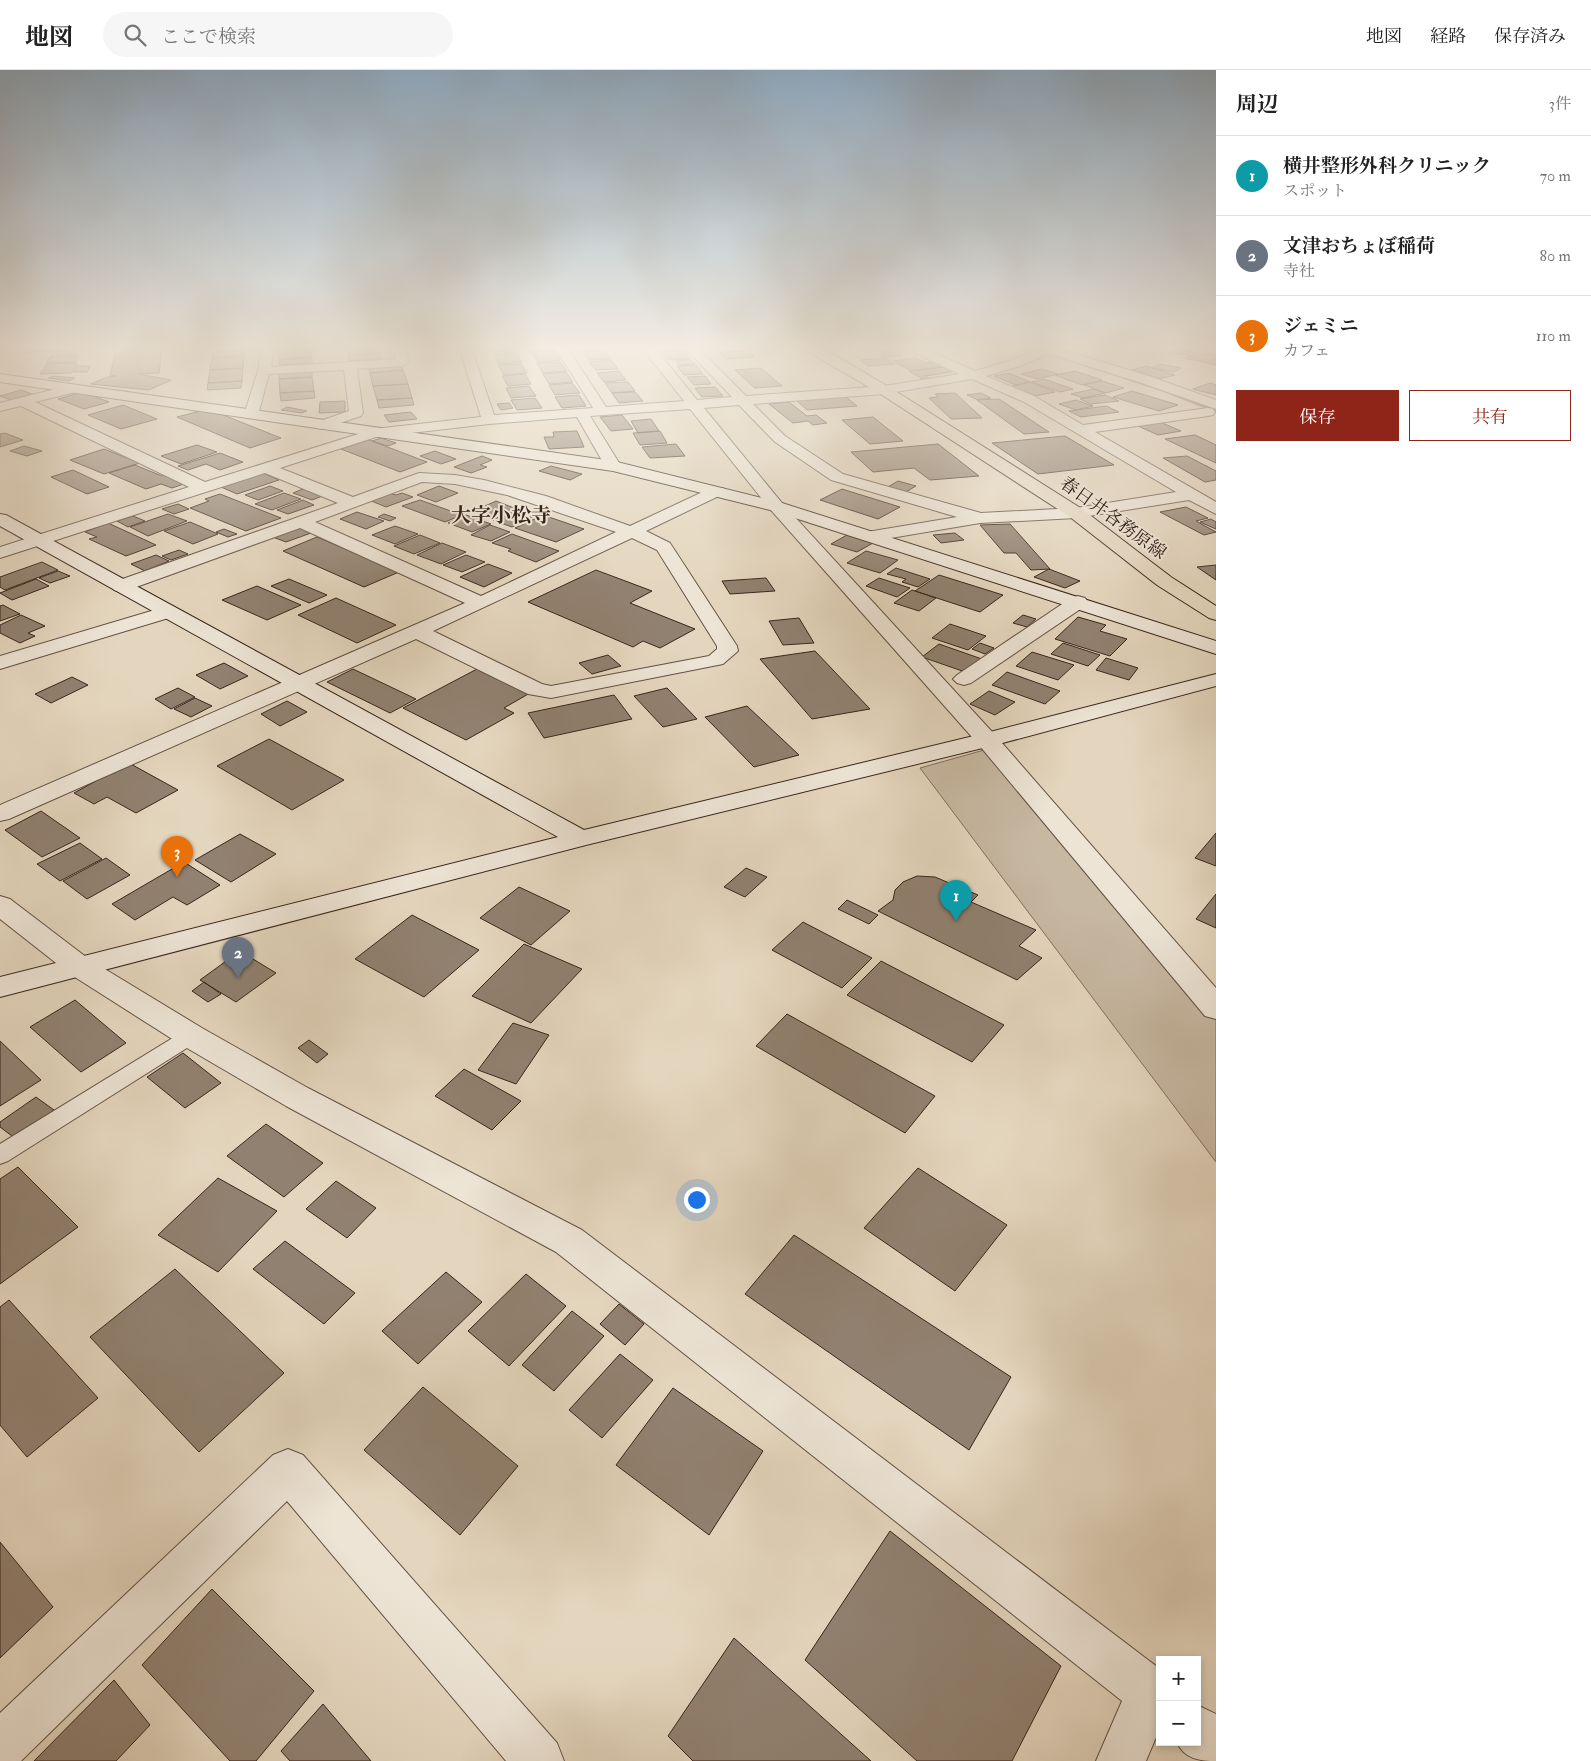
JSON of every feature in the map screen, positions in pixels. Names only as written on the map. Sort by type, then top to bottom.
[{"type":"main road","name":"春日井各務原線","points":[[940,426],[1076,513],[1164,581],[1216,614]]},
{"type":"street","points":[[74,426],[204,488]]},
{"type":"street","points":[[328,426],[613,466],[776,506],[1216,648]]},
{"type":"street","points":[[0,553],[374,433],[436,426]]},
{"type":"street","points":[[589,426],[613,466]]},
{"type":"street","points":[[712,426],[776,506],[987,740],[1216,1008]]},
{"type":"street","points":[[768,426],[780,439],[837,477],[980,518]]},
{"type":"street","points":[[1077,426],[1216,509]]},
{"type":"street","points":[[1082,429],[1101,426]]},
{"type":"street","points":[[266,468],[353,503]]},
{"type":"street","points":[[121,586],[418,478],[434,478],[523,493],[664,546],[728,646],[728,651],[723,656],[706,663],[551,692],[536,689],[416,631]]},
{"type":"street","points":[[0,814],[481,603],[718,492]]},
{"type":"street","points":[[873,536],[980,518],[1076,513],[1191,495]]},
{"type":"street","points":[[0,519],[581,840]]},
{"type":"street","points":[[301,522],[481,603]]},
{"type":"street","points":[[964,679],[1078,602]]},
{"type":"street","points":[[0,664],[168,612]]},
{"type":"street","points":[[0,987],[581,840],[987,740],[1216,680]]},
{"type":"street","points":[[0,905],[80,967],[191,1036],[298,1097],[569,1241],[1155,1696],[1121,1761]]},
{"type":"street","points":[[0,1748],[288,1470],[538,1761]]},
{"type":"street","points":[[1201,1733],[1216,1745]]},
{"type":"lane","points":[[0,1155],[191,1036]]},
{"type":"shaded area","points":[[1002,745],[1216,990],[1216,1162],[920,768]]},
{"type":"building","points":[[114,426],[132,426],[121,429]]},
{"type":"building","points":[[198,426],[251,426],[281,438],[250,448]]},
{"type":"building","points":[[607,426],[631,426],[633,429],[611,431]]},
{"type":"building","points":[[634,426],[656,426],[659,431],[638,433]]},
{"type":"building","points":[[849,426],[884,426],[903,441],[870,444]]},
{"type":"building","points":[[1013,426],[1040,426],[1049,432],[1024,434]]},
{"type":"building","points":[[1138,426],[1169,426],[1181,431],[1158,435]]},
{"type":"building","points":[[577,431],[584,447],[549,449],[544,437],[554,437],[553,432]]},
{"type":"building","points":[[660,431],[667,443],[640,445],[633,433]]},
{"type":"building","points":[[5,433],[23,440],[0,447],[0,434]]},
{"type":"building","points":[[1195,435],[1216,445],[1216,463],[1165,439]]},
{"type":"building","points":[[1065,436],[1114,465],[1038,474],[992,443]]},
{"type":"building","points":[[381,438],[396,443],[388,446],[372,441]]},
{"type":"building","points":[[369,440],[427,462],[400,472],[341,449]]},
{"type":"building","points":[[676,444],[685,456],[650,458],[642,447]]},
{"type":"building","points":[[938,444],[979,476],[930,480],[914,468],[873,472],[851,452]]},
{"type":"building","points":[[197,445],[217,452],[181,464],[161,456]]},
{"type":"building","points":[[24,446],[42,451],[27,456],[10,451]]},
{"type":"building","points":[[104,449],[140,463],[104,474],[70,460]]},
{"type":"building","points":[[435,451],[456,459],[441,464],[420,456]]},
{"type":"building","points":[[220,453],[243,462],[220,470],[206,464],[188,470],[178,466]]},
{"type":"building","points":[[482,456],[492,460],[480,465],[487,467],[471,473],[454,467]]},
{"type":"building","points":[[1187,456],[1216,471],[1216,480],[1205,482],[1163,458]]},
{"type":"building","points":[[135,465],[162,476],[166,475],[187,483],[172,488],[161,484],[146,489],[109,473]]},
{"type":"building","points":[[551,466],[582,474],[570,480],[539,471]]},
{"type":"building","points":[[73,470],[109,487],[87,494],[51,477]]},
{"type":"building","points":[[263,473],[279,480],[237,494],[221,487]]},
{"type":"building","points":[[898,481],[916,486],[904,493],[886,488]]},
{"type":"building","points":[[270,486],[283,491],[258,500],[245,495]]},
{"type":"building","points":[[439,486],[458,493],[436,502],[417,495]]},
{"type":"building","points":[[305,488],[325,495],[312,500],[293,493]]},
{"type":"building","points":[[842,489],[900,507],[878,519],[820,500]]},
{"type":"building","points":[[284,493],[301,499],[272,510],[255,504]]},
{"type":"building","points":[[389,493],[396,495],[402,493],[413,497],[386,507],[369,500]]},
{"type":"building","points":[[220,494],[281,518],[246,531],[190,508],[209,501],[205,499]]},
{"type":"building","points":[[303,500],[314,505],[288,514],[277,510]]},
{"type":"building","points":[[420,500],[462,515],[445,522],[402,506]]},
{"type":"building","points":[[496,501],[514,508],[493,517],[474,511]]},
{"type":"building","points":[[178,504],[189,509],[174,514],[162,509]]},
{"type":"building","points":[[1186,507],[1208,518],[1196,521],[1216,532],[1204,535],[1160,512]]},
{"type":"building","points":[[526,510],[538,514],[512,527],[492,520],[510,512],[517,515]]},
{"type":"building","points":[[357,512],[384,521],[366,529],[340,519]]},
{"type":"building","points":[[168,514],[187,521],[148,536],[130,527]]},
{"type":"building","points":[[384,514],[396,518],[390,521],[378,517]]},
{"type":"building","points":[[466,515],[491,524],[472,532],[448,523]]},
{"type":"building","points":[[543,515],[584,529],[556,542],[515,528]]},
{"type":"building","points":[[133,516],[145,521],[128,527],[117,521]]},
{"type":"building","points":[[1211,519],[1216,522],[1216,529],[1200,522]]},
{"type":"building","points":[[190,522],[218,534],[193,544],[164,531]]},
{"type":"building","points":[[108,523],[156,545],[126,556],[89,539],[97,537],[85,532]]},
{"type":"building","points":[[1010,524],[1050,569],[1031,570],[1016,553],[1004,553],[980,525]]},
{"type":"building","points":[[490,525],[510,532],[491,541],[471,535]]},
{"type":"building","points":[[295,526],[311,533],[286,542],[270,536]]},
{"type":"building","points":[[395,526],[418,534],[395,544],[372,535]]},
{"type":"building","points":[[224,529],[237,534],[228,537],[216,532]]},
{"type":"building","points":[[955,533],[964,540],[941,543],[933,535]]},
{"type":"building","points":[[512,534],[559,551],[536,562],[508,551],[511,549],[492,543]]},
{"type":"building","points":[[420,535],[440,543],[414,554],[394,546]]},
{"type":"building","points":[[847,535],[873,543],[857,552],[831,544]]},
{"type":"building","points":[[317,537],[399,572],[364,587],[283,551]]},
{"type":"building","points":[[442,543],[466,552],[441,564],[417,555]]},
{"type":"building","points":[[179,550],[188,554],[171,560],[162,556]]},
{"type":"building","points":[[866,551],[898,560],[880,573],[847,563]]},
{"type":"building","points":[[156,555],[169,561],[145,571],[131,564]]},
{"type":"building","points":[[466,555],[485,562],[462,572],[443,565]]},
{"type":"building","points":[[42,562],[58,570],[5,590],[0,587],[0,577]]},
{"type":"building","points":[[488,564],[512,573],[484,587],[460,577]]},
{"type":"building","points":[[1216,565],[1216,580],[1197,567]]},
{"type":"building","points":[[896,568],[930,579],[918,587],[902,582],[906,579],[887,574]]},
{"type":"building","points":[[1049,569],[1080,581],[1065,588],[1034,577]]},
{"type":"building","points":[[596,570],[652,591],[630,603],[695,629],[660,648],[643,641],[633,647],[528,602]]},
{"type":"building","points":[[58,571],[70,576],[50,583],[39,578]]},
{"type":"building","points":[[939,575],[1003,595],[980,612],[915,591]]},
{"type":"building","points":[[766,578],[775,591],[730,594],[722,581]]},
{"type":"building","points":[[879,578],[910,588],[897,597],[866,586]]},
{"type":"building","points":[[36,579],[49,586],[12,600],[0,593]]},
{"type":"building","points":[[289,579],[327,595],[309,603],[271,586]]},
{"type":"building","points":[[257,586],[301,605],[267,620],[222,600]]},
{"type":"building","points":[[912,590],[936,598],[919,611],[894,603]]},
{"type":"building","points":[[336,598],[396,625],[357,643],[298,615]]},
{"type":"building","points":[[3,605],[20,614],[0,621],[0,606]]},
{"type":"building","points":[[21,615],[45,626],[28,633],[35,636],[20,643],[0,633],[0,625]]},
{"type":"building","points":[[1023,615],[1036,619],[1027,627],[1013,623]]},
{"type":"building","points":[[1078,617],[1106,625],[1100,631],[1127,639],[1110,656],[1055,639]]},
{"type":"building","points":[[799,618],[814,643],[783,645],[769,621]]},
{"type":"building","points":[[950,624],[986,636],[968,650],[932,638]]},
{"type":"building","points":[[980,643],[994,648],[985,654],[972,649]]},
{"type":"building","points":[[1063,643],[1100,655],[1088,666],[1051,654]]},
{"type":"building","points":[[939,644],[982,659],[965,672],[922,657]]},
{"type":"building","points":[[815,651],[870,709],[812,719],[760,659]]},
{"type":"building","points":[[1032,652],[1074,665],[1058,680],[1016,666]]},
{"type":"building","points":[[608,655],[621,666],[592,674],[579,663]]},
{"type":"building","points":[[1106,658],[1138,668],[1129,680],[1096,670]]},
{"type":"building","points":[[224,663],[248,676],[220,689],[196,675]]},
{"type":"building","points":[[353,669],[416,699],[390,713],[327,682]]},
{"type":"building","points":[[477,669],[530,693],[504,708],[514,713],[466,740],[403,708]]},
{"type":"building","points":[[1007,672],[1060,691],[1045,704],[992,685]]},
{"type":"building","points":[[72,677],[88,685],[51,703],[35,694]]},
{"type":"building","points":[[178,688],[195,697],[171,709],[155,699]]},
{"type":"building","points":[[667,688],[697,719],[663,727],[634,696]]},
{"type":"building","points":[[989,691],[1015,702],[995,715],[970,704]]},
{"type":"building","points":[[614,695],[632,719],[544,738],[528,713]]},
{"type":"building","points":[[195,698],[212,706],[191,717],[174,709]]},
{"type":"building","points":[[287,701],[307,712],[280,726],[261,714]]},
{"type":"building","points":[[747,706],[799,755],[754,767],[705,717]]},
{"type":"building","points":[[269,739],[344,780],[292,810],[217,766]]},
{"type":"building","points":[[129,763],[178,790],[136,813],[107,797],[94,804],[74,793]]},
{"type":"building","points":[[41,811],[80,838],[42,857],[5,830]]},
{"type":"building","points":[[1216,833],[1216,866],[1195,858]]},
{"type":"building","points":[[240,834],[276,854],[231,882],[195,860]]},
{"type":"building","points":[[80,843],[102,859],[60,881],[37,864]]},
{"type":"building","points":[[106,858],[130,875],[87,899],[63,881]]},
{"type":"building","points":[[184,862],[220,885],[187,905],[173,897],[135,920],[112,904]]},
{"type":"building","points":[[746,868],[767,877],[745,897],[724,887]]},
{"type":"building","points":[[917,876],[935,877],[978,895],[971,902],[1036,930],[1019,946],[1042,958],[1017,980],[878,911],[893,900],[895,890],[903,882]]},
{"type":"building","points":[[519,887],[570,911],[531,945],[480,918]]},
{"type":"building","points":[[1216,894],[1216,928],[1196,919]]},
{"type":"building","points":[[847,900],[878,915],[869,924],[838,909]]},
{"type":"building","points":[[412,915],[479,950],[424,997],[355,959]]},
{"type":"building","points":[[803,922],[872,958],[842,988],[772,950]]},
{"type":"building","points":[[524,944],[582,969],[531,1023],[472,996]]},
{"type":"building","points":[[240,951],[276,973],[236,1002],[200,980]]},
{"type":"building","points":[[881,961],[1004,1025],[972,1062],[847,995]]},
{"type":"building","points":[[204,982],[221,994],[208,1002],[192,991]]},
{"type":"building","points":[[75,1000],[126,1043],[81,1072],[30,1027]]},
{"type":"building","points":[[787,1014],[935,1096],[905,1133],[756,1046]]},
{"type":"building","points":[[513,1023],[549,1035],[516,1084],[478,1070]]},
{"type":"building","points":[[309,1040],[328,1054],[317,1063],[298,1048]]},
{"type":"building","points":[[0,1041],[41,1080],[0,1106]]},
{"type":"building","points":[[183,1053],[221,1083],[185,1108],[147,1077]]},
{"type":"building","points":[[464,1069],[521,1101],[492,1130],[435,1096]]},
{"type":"building","points":[[36,1097],[54,1110],[16,1139],[0,1127],[0,1122]]},
{"type":"building","points":[[266,1124],[323,1163],[284,1197],[227,1156]]},
{"type":"building","points":[[18,1167],[78,1227],[0,1284],[0,1179]]},
{"type":"building","points":[[918,1168],[1007,1225],[955,1291],[864,1228]]},
{"type":"building","points":[[218,1178],[277,1211],[218,1272],[158,1235]]},
{"type":"building","points":[[336,1181],[376,1208],[347,1238],[306,1209]]},
{"type":"building","points":[[794,1235],[1011,1377],[969,1450],[745,1294]]},
{"type":"building","points":[[285,1241],[355,1293],[324,1324],[253,1269]]},
{"type":"building","points":[[175,1269],[284,1373],[199,1452],[90,1337]]},
{"type":"building","points":[[446,1272],[482,1302],[418,1364],[382,1331]]},
{"type":"building","points":[[526,1274],[566,1306],[509,1366],[468,1331]]},
{"type":"building","points":[[9,1300],[98,1398],[27,1457],[0,1425],[0,1307]]},
{"type":"building","points":[[619,1304],[644,1324],[625,1345],[600,1324]]},
{"type":"building","points":[[572,1311],[604,1336],[554,1391],[522,1365]]},
{"type":"building","points":[[620,1354],[653,1380],[602,1438],[569,1410]]},
{"type":"building","points":[[423,1387],[518,1466],[460,1535],[364,1450]]},
{"type":"building","points":[[673,1388],[763,1451],[709,1535],[616,1465]]},
{"type":"building","points":[[890,1531],[1061,1666],[1012,1761],[917,1761],[805,1660]]},
{"type":"building","points":[[0,1542],[53,1607],[0,1658]]},
{"type":"building","points":[[212,1589],[314,1691],[256,1761],[230,1761],[142,1665]]},
{"type":"building","points":[[734,1638],[871,1761],[693,1761],[668,1736]]},
{"type":"building","points":[[114,1680],[150,1725],[116,1761],[34,1761]]},
{"type":"building","points":[[323,1704],[371,1761],[290,1761],[281,1751]]},
{"type":"place","name":"ジェミニ","points":[[177,877]]},
{"type":"place","name":"横井整形外科クリニック","points":[[956,921]]},
{"type":"place","name":"文津おちょぼ稲荷","points":[[238,978]]},
{"type":"district","name":"大字小松寺","points":[[501,515]]}]
